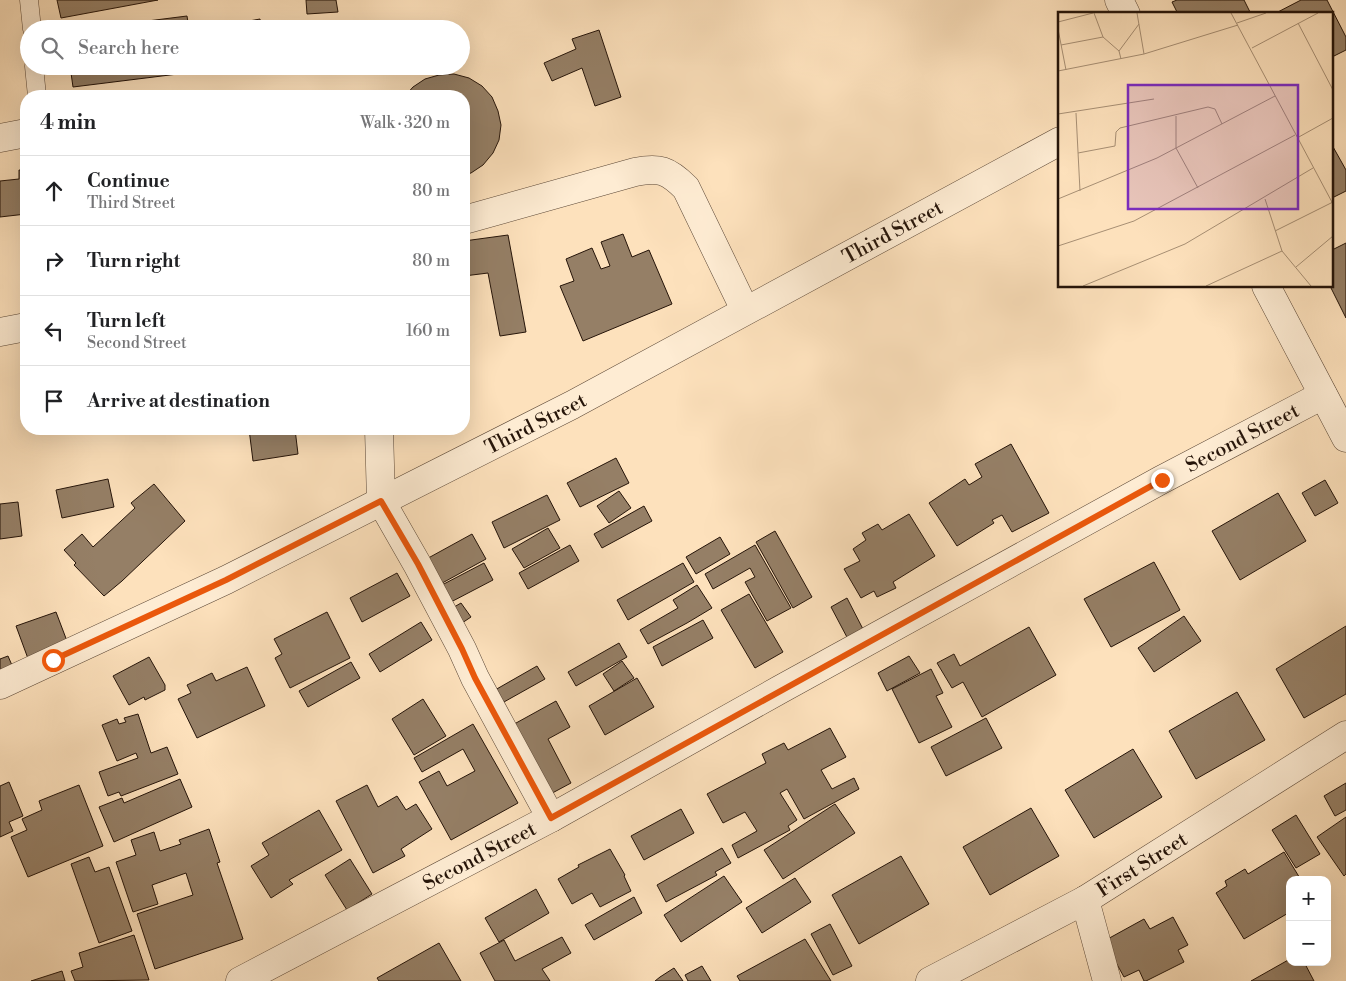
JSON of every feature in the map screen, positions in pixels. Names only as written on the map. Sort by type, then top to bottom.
[{"type":"street","points":[[1119,0],[1125,12]]},
{"type":"street","points":[[0,138],[20,135]]},
{"type":"street","name":"Third Street","points":[[0,685],[226,580],[572,405],[1058,142]]},
{"type":"street","points":[[470,218],[634,172],[651,169],[667,171],[676,177],[686,188],[746,310]]},
{"type":"street","points":[[1267,288],[1337,415]]},
{"type":"street","points":[[0,332],[20,328]]},
{"type":"street","name":"Second Street","points":[[240,981],[551,818],[1153,484],[1337,415]]},
{"type":"street","points":[[379,435],[381,501],[418,564],[475,678],[551,818]]},
{"type":"street","name":"First Street","points":[[930,981],[1086,900],[1346,735]]},
{"type":"street","points":[[1086,900],[1108,981]]},
{"type":"lane","points":[[29,0],[31,20]]},
{"type":"lane","points":[[35,75],[36,90]]},
{"type":"building","points":[[57,0],[158,0],[61,18]]},
{"type":"building","points":[[306,0],[336,0],[338,12],[307,14]]},
{"type":"building","points":[[1177,0],[1244,0],[1250,12],[1177,12],[1172,2]]},
{"type":"building","points":[[1301,0],[1327,0],[1333,12],[1278,12]]},
{"type":"building","points":[[1334,14],[1346,37],[1346,50],[1334,56]]},
{"type":"building","points":[[187,16],[188,20],[155,20]]},
{"type":"building","points":[[599,30],[621,97],[595,106],[582,68],[552,81],[544,63],[576,49],[572,39]]},
{"type":"building","points":[[71,75],[170,75],[73,87]]},
{"type":"building","points":[[439,75],[458,75],[469,78],[482,86],[492,97],[501,125],[499,140],[493,153],[483,165],[471,173],[470,90],[410,90],[425,79]]},
{"type":"building","points":[[1334,149],[1346,170],[1346,191],[1334,197]]},
{"type":"building","points":[[20,170],[20,215],[0,217],[0,181],[19,179]]},
{"type":"building","points":[[623,234],[632,257],[649,250],[672,304],[583,341],[560,286],[574,281],[566,259],[592,248],[601,269],[610,266],[601,242]]},
{"type":"building","points":[[508,235],[526,332],[500,336],[488,273],[470,275],[470,240]]},
{"type":"building","points":[[1346,243],[1346,318],[1331,288],[1334,288],[1334,249]]},
{"type":"building","points":[[250,435],[296,435],[298,454],[253,461]]},
{"type":"building","points":[[1011,444],[1049,513],[1012,532],[1002,515],[992,520],[994,523],[957,546],[929,503],[965,479],[969,485],[982,477],[975,464]]},
{"type":"building","points":[[616,458],[629,483],[580,507],[567,483]]},
{"type":"building","points":[[108,479],[114,507],[62,518],[56,490]]},
{"type":"building","points":[[1325,480],[1338,503],[1315,516],[1302,493]]},
{"type":"building","points":[[154,484],[185,521],[104,596],[74,565],[76,563],[64,550],[82,534],[93,547],[135,508],[131,503]]},
{"type":"building","points":[[619,491],[631,508],[609,523],[597,506]]},
{"type":"building","points":[[1278,493],[1306,541],[1240,580],[1212,531]]},
{"type":"building","points":[[547,495],[560,520],[504,548],[492,522]]},
{"type":"building","points":[[18,502],[22,536],[0,539],[0,504]]},
{"type":"building","points":[[644,506],[652,521],[602,548],[594,534]]},
{"type":"building","points":[[909,514],[935,556],[893,582],[896,588],[877,597],[874,591],[861,598],[844,569],[860,561],[853,549],[866,540],[862,533],[878,524],[882,530]]},
{"type":"building","points":[[548,528],[560,548],[524,568],[512,549]]},
{"type":"building","points":[[775,531],[812,597],[793,608],[756,542]]},
{"type":"building","points":[[472,534],[486,559],[435,587],[421,562]]},
{"type":"building","points":[[720,537],[730,554],[696,574],[686,557]]},
{"type":"building","points":[[570,545],[579,561],[528,589],[519,573]]},
{"type":"building","points":[[755,545],[791,608],[767,621],[745,582],[755,577],[750,568],[713,589],[705,574]]},
{"type":"building","points":[[1154,562],[1180,610],[1111,647],[1084,599]]},
{"type":"building","points":[[484,563],[493,580],[449,603],[440,586]]},
{"type":"building","points":[[683,563],[694,582],[628,620],[617,600]]},
{"type":"building","points":[[397,573],[410,596],[362,622],[350,598]]},
{"type":"building","points":[[697,585],[712,608],[648,644],[640,630],[678,608],[673,600]]},
{"type":"building","points":[[749,594],[783,652],[755,668],[721,610]]},
{"type":"building","points":[[847,598],[865,633],[849,641],[831,607]]},
{"type":"building","points":[[461,603],[471,617],[459,625],[449,610]]},
{"type":"building","points":[[56,612],[70,649],[30,664],[16,626]]},
{"type":"building","points":[[327,612],[350,658],[290,688],[275,658],[282,654],[274,639]]},
{"type":"building","points":[[1184,616],[1201,641],[1154,672],[1138,648]]},
{"type":"building","points":[[703,620],[713,638],[662,666],[653,647]]},
{"type":"building","points":[[421,622],[432,640],[380,672],[369,654]]},
{"type":"building","points":[[1346,626],[1346,694],[1304,718],[1276,669]]},
{"type":"building","points":[[1029,627],[1056,675],[982,717],[963,682],[952,688],[937,663],[954,654],[960,666]]},
{"type":"building","points":[[619,643],[627,657],[576,686],[568,672]]},
{"type":"building","points":[[8,656],[17,677],[0,684],[0,659]]},
{"type":"building","points":[[909,656],[920,673],[887,691],[878,673]]},
{"type":"building","points":[[149,657],[165,685],[165,690],[145,700],[144,697],[129,705],[113,676]]},
{"type":"building","points":[[622,661],[634,678],[614,691],[603,674]]},
{"type":"building","points":[[351,662],[360,678],[308,707],[299,691]]},
{"type":"building","points":[[537,666],[545,679],[495,707],[488,694]]},
{"type":"building","points":[[247,667],[265,706],[197,738],[178,699],[191,693],[187,685],[212,673],[216,681]]},
{"type":"building","points":[[931,669],[943,693],[936,696],[952,727],[919,743],[892,689]]},
{"type":"building","points":[[637,678],[654,707],[605,735],[589,706]]},
{"type":"building","points":[[1237,692],[1265,740],[1196,779],[1169,731]]},
{"type":"building","points":[[423,699],[446,736],[414,755],[392,719]]},
{"type":"building","points":[[556,701],[570,727],[548,739],[571,783],[543,798],[507,728]]},
{"type":"building","points":[[138,714],[151,753],[167,747],[178,774],[121,796],[119,792],[108,796],[99,772],[138,758],[136,753],[117,761],[102,725],[117,719],[119,724],[126,722],[124,718]]},
{"type":"building","points":[[986,718],[1002,748],[946,776],[931,747]]},
{"type":"building","points":[[473,724],[518,803],[451,840],[419,782],[439,771],[447,786],[475,771],[463,749],[422,772],[414,758]]},
{"type":"building","points":[[830,728],[846,757],[821,770],[832,789],[854,778],[859,789],[804,819],[787,789],[780,793],[797,820],[788,826],[790,830],[738,858],[732,845],[757,831],[745,812],[723,823],[707,794],[766,763],[762,754],[784,743],[788,750]]},
{"type":"building","points":[[1133,749],[1162,797],[1094,838],[1065,790]]},
{"type":"building","points":[[180,779],[192,807],[114,842],[99,807],[122,798],[124,803]]},
{"type":"building","points":[[9,782],[23,816],[9,822],[13,831],[0,837],[0,786]]},
{"type":"building","points":[[1346,783],[1346,810],[1335,816],[1324,796]]},
{"type":"building","points":[[79,785],[103,846],[28,877],[11,837],[27,830],[22,819],[42,810],[39,801]]},
{"type":"building","points":[[367,785],[378,807],[397,796],[406,810],[416,804],[432,829],[401,849],[405,856],[373,873],[336,801]]},
{"type":"building","points":[[835,804],[855,833],[783,879],[764,850]]},
{"type":"building","points":[[1031,808],[1059,856],[990,895],[963,847]]},
{"type":"building","points":[[681,809],[694,833],[644,860],[631,836]]},
{"type":"building","points":[[319,810],[342,850],[289,880],[293,884],[271,898],[251,866],[269,855],[262,843]]},
{"type":"building","points":[[1296,815],[1320,854],[1296,868],[1272,830]]},
{"type":"building","points":[[1346,817],[1346,874],[1344,876],[1317,837]]},
{"type":"building","points":[[209,829],[220,862],[217,863],[243,939],[155,969],[137,914],[193,895],[186,873],[152,885],[158,904],[133,912],[116,862],[136,855],[131,840],[154,832],[160,851],[181,844],[179,840]]},
{"type":"building","points":[[722,848],[731,863],[715,872],[717,875],[666,902],[657,885]]},
{"type":"building","points":[[610,849],[625,875],[631,891],[600,907],[592,893],[572,904],[558,879],[579,867],[578,865]]},
{"type":"building","points":[[1284,852],[1299,876],[1286,876],[1286,914],[1244,939],[1216,893],[1227,886],[1225,881],[1245,869],[1248,874]]},
{"type":"building","points":[[901,856],[929,904],[859,944],[832,895]]},
{"type":"building","points":[[89,857],[95,872],[109,867],[132,931],[99,943],[71,864]]},
{"type":"building","points":[[350,859],[372,894],[347,910],[325,875]]},
{"type":"building","points":[[724,876],[742,902],[681,942],[664,915]]},
{"type":"building","points":[[795,878],[811,902],[762,933],[746,908]]},
{"type":"building","points":[[536,889],[549,913],[499,942],[485,918]]},
{"type":"building","points":[[634,897],[642,913],[594,940],[585,925]]},
{"type":"building","points":[[1173,917],[1188,945],[1178,950],[1184,962],[1146,981],[1144,981],[1139,970],[1124,977],[1104,941],[1144,919],[1150,929]]},
{"type":"building","points":[[830,924],[852,966],[833,975],[811,934]]},
{"type":"building","points":[[134,935],[149,980],[75,981],[71,971],[83,967],[79,953]]},
{"type":"building","points":[[562,937],[571,953],[542,969],[550,981],[495,981],[480,953],[504,940],[515,961]]},
{"type":"building","points":[[805,939],[831,981],[740,981],[737,976]]},
{"type":"building","points":[[439,943],[461,981],[379,981],[377,978]]},
{"type":"building","points":[[1286,961],[1286,966],[1306,966],[1314,981],[1251,981]]},
{"type":"building","points":[[702,966],[711,981],[688,981],[685,975]]},
{"type":"building","points":[[674,968],[683,981],[655,981],[660,977]]},
{"type":"building","points":[[62,971],[65,981],[31,981]]},
{"type":"route","points":[[53,660],[226,580],[381,501],[418,564],[475,678],[551,818],[781,689],[1162,480]]}]
